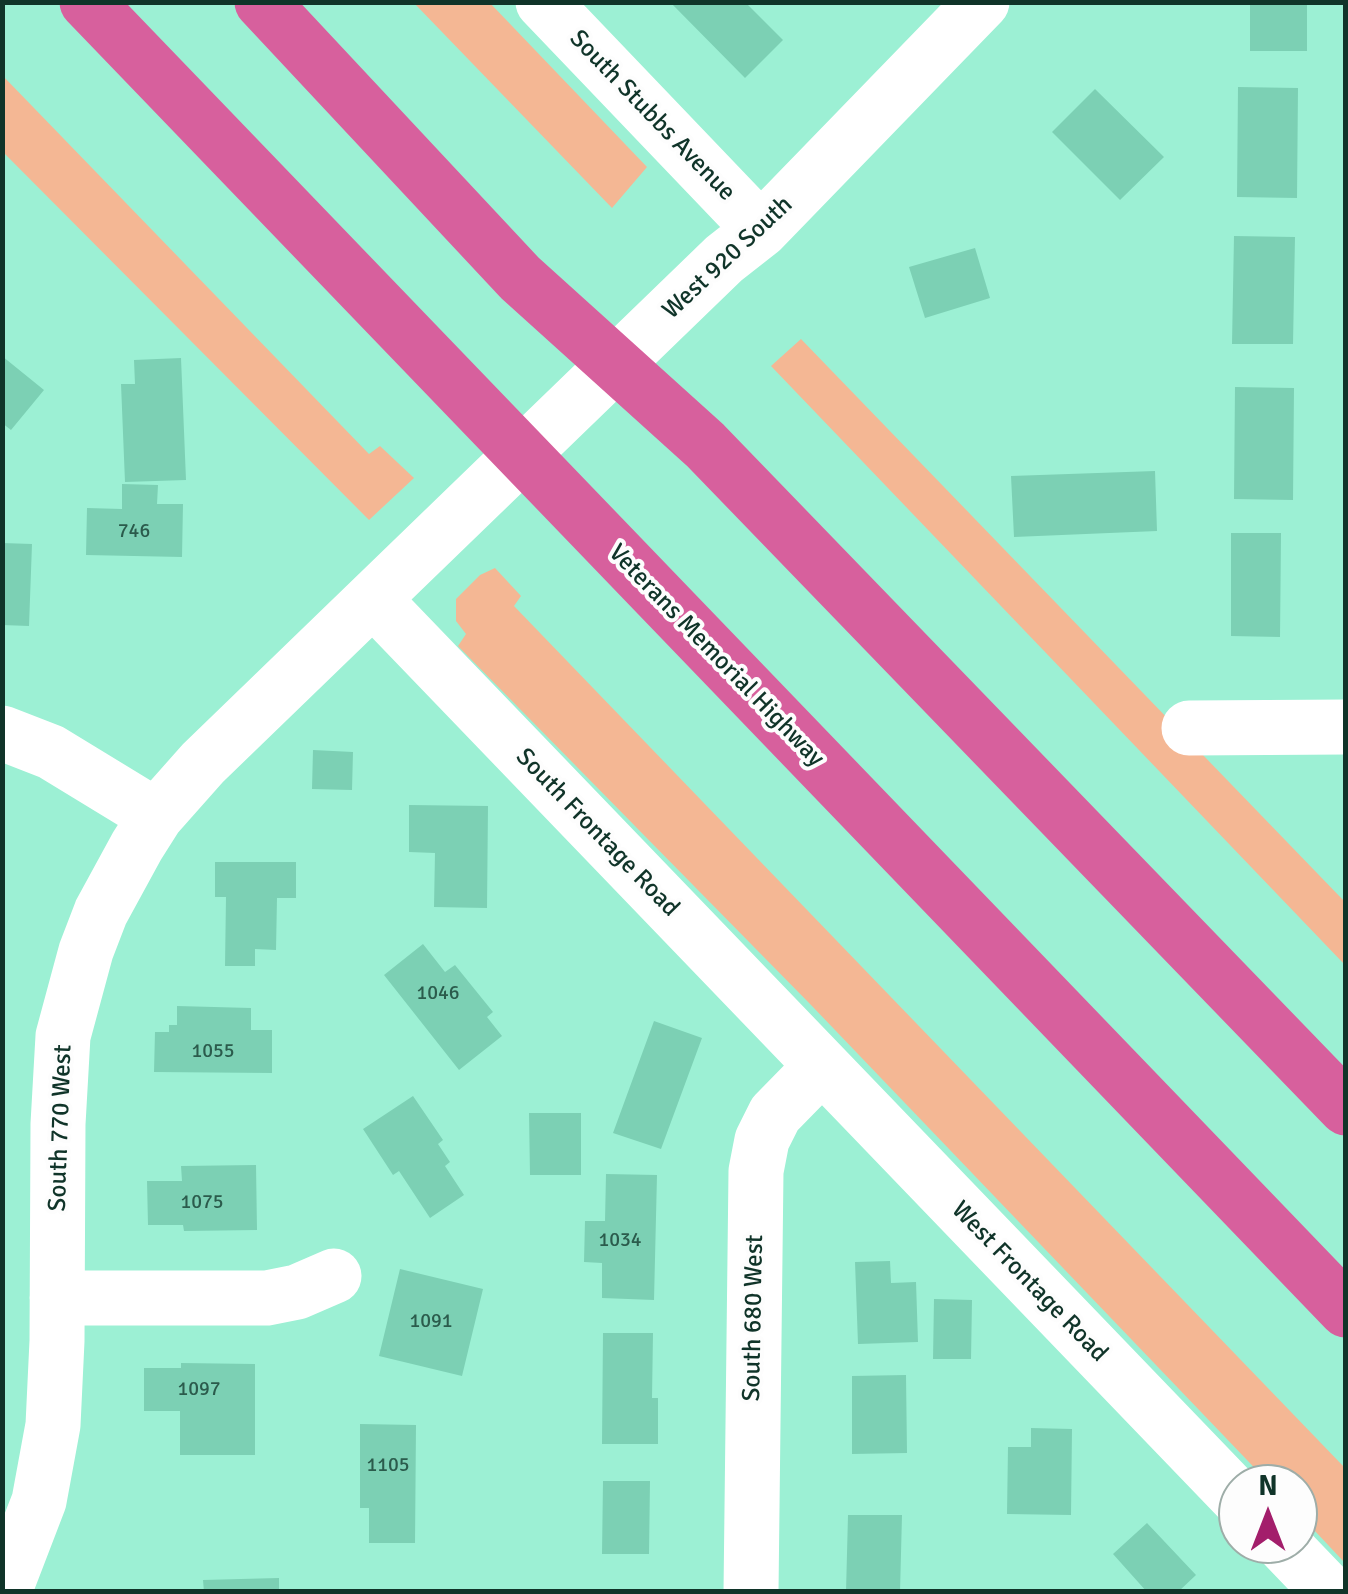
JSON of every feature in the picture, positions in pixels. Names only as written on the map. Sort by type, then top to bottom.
[{"type":"highway","name":"Veterans Memorial Highway","points":[[88,2],[1346,1310]]},
{"type":"highway","points":[[262,2],[520,278],[705,445],[1346,1108]]},
{"type":"street","name":"South Stubbs Avenue","points":[[544,2],[761,230]]},
{"type":"street","name":"West 920 South","points":[[468,507],[724,260],[761,230],[982,2]]},
{"type":"street","name":"South 770 West","points":[[4,1592],[28,1534],[48,1463],[56,1385],[58,1124],[63,1036],[72,995],[101,912],[156,816],[203,763],[468,507]]},
{"type":"street","name":"South Frontage Road","points":[[374,599],[821,1066]]},
{"type":"street","points":[[1189,728],[1346,727]]},
{"type":"street","points":[[2,733],[51,752],[156,816]]},
{"type":"street","name":"West Frontage Road","points":[[821,1066],[1218,1477]]},
{"type":"street","name":"South 680 West","points":[[751,1592],[756,1171],[762,1140],[775,1114],[821,1066]]},
{"type":"street","points":[[57,1298],[267,1298],[297,1292],[334,1276]]},
{"type":"street","points":[[1302,1564],[1329,1592]]},
{"type":"shaded area","points":[[414,3],[490,3],[647,167],[612,208]]},
{"type":"shaded area","points":[[3,76],[369,454],[380,446],[414,478],[369,520],[3,152]]},
{"type":"shaded area","points":[[801,339],[1345,902],[1345,965],[771,366]]},
{"type":"shaded area","points":[[495,568],[521,596],[514,606],[1345,1468],[1345,1563],[1318,1534],[1318,1464],[1251,1464],[812,1006],[458,646],[466,634],[456,621],[456,599],[480,575]]},
{"type":"building","points":[[670,2],[745,2],[783,40],[745,78]]},
{"type":"building","points":[[1250,2],[1307,2],[1307,51],[1250,51]]},
{"type":"building","points":[[1238,87],[1298,88],[1297,198],[1237,197]]},
{"type":"building","points":[[1095,89],[1164,157],[1120,200],[1052,132]]},
{"type":"building","points":[[1234,236],[1295,237],[1293,344],[1232,344]]},
{"type":"building","points":[[975,248],[990,298],[925,318],[909,267]]},
{"type":"building","points":[[2,356],[44,390],[11,430],[2,423]]},
{"type":"building","points":[[181,358],[186,480],[125,482],[121,384],[135,384],[134,360]]},
{"type":"building","points":[[1235,387],[1294,388],[1293,500],[1234,499]]},
{"type":"building","points":[[1155,471],[1157,531],[1014,537],[1011,476]]},
{"type":"building","points":[[122,484],[158,485],[157,504],[183,504],[182,557],[86,555],[87,508],[122,509]]},
{"type":"building","points":[[1231,533],[1281,533],[1280,637],[1231,636]]},
{"type":"building","points":[[2,543],[32,544],[29,626],[2,625]]},
{"type":"building","points":[[313,750],[353,752],[352,790],[312,789]]},
{"type":"building","points":[[409,805],[488,806],[487,908],[434,907],[435,853],[409,852]]},
{"type":"building","points":[[215,862],[296,862],[296,898],[277,898],[276,950],[255,949],[255,966],[225,966],[226,897],[215,897]]},
{"type":"building","points":[[423,944],[445,972],[455,965],[493,1012],[487,1017],[502,1036],[459,1070],[384,975]]},
{"type":"building","points":[[177,1006],[251,1008],[251,1030],[272,1030],[272,1073],[154,1072],[155,1032],[169,1032],[169,1025],[177,1025]]},
{"type":"building","points":[[654,1021],[702,1038],[661,1149],[613,1133]]},
{"type":"building","points":[[413,1096],[443,1140],[438,1144],[450,1162],[445,1166],[464,1195],[430,1218],[399,1171],[393,1175],[363,1129]]},
{"type":"building","points":[[529,1113],[581,1113],[581,1175],[530,1175]]},
{"type":"building","points":[[256,1165],[257,1230],[184,1231],[183,1225],[148,1225],[147,1181],[182,1181],[181,1166]]},
{"type":"building","points":[[606,1174],[657,1175],[654,1300],[602,1298],[602,1263],[584,1262],[585,1221],[605,1221]]},
{"type":"building","points":[[890,1261],[891,1283],[916,1282],[918,1342],[858,1344],[855,1262]]},
{"type":"building","points":[[400,1269],[483,1289],[462,1376],[379,1356]]},
{"type":"building","points":[[934,1299],[972,1300],[971,1359],[933,1359]]},
{"type":"building","points":[[603,1333],[653,1333],[652,1398],[658,1398],[658,1444],[602,1444]]},
{"type":"building","points":[[181,1363],[255,1364],[255,1455],[180,1455],[180,1411],[144,1411],[144,1368],[181,1368]]},
{"type":"building","points":[[906,1375],[907,1453],[852,1454],[852,1376]]},
{"type":"building","points":[[360,1424],[416,1425],[415,1543],[369,1543],[369,1508],[360,1508]]},
{"type":"building","points":[[1031,1428],[1072,1429],[1071,1515],[1007,1514],[1008,1447],[1031,1447]]},
{"type":"building","points":[[603,1481],[650,1481],[649,1554],[602,1554]]},
{"type":"building","points":[[848,1515],[902,1515],[900,1592],[846,1592]]},
{"type":"building","points":[[1147,1523],[1196,1575],[1178,1592],[1147,1592],[1113,1554]]},
{"type":"building","points":[[279,1578],[279,1592],[204,1592],[203,1580]]}]
